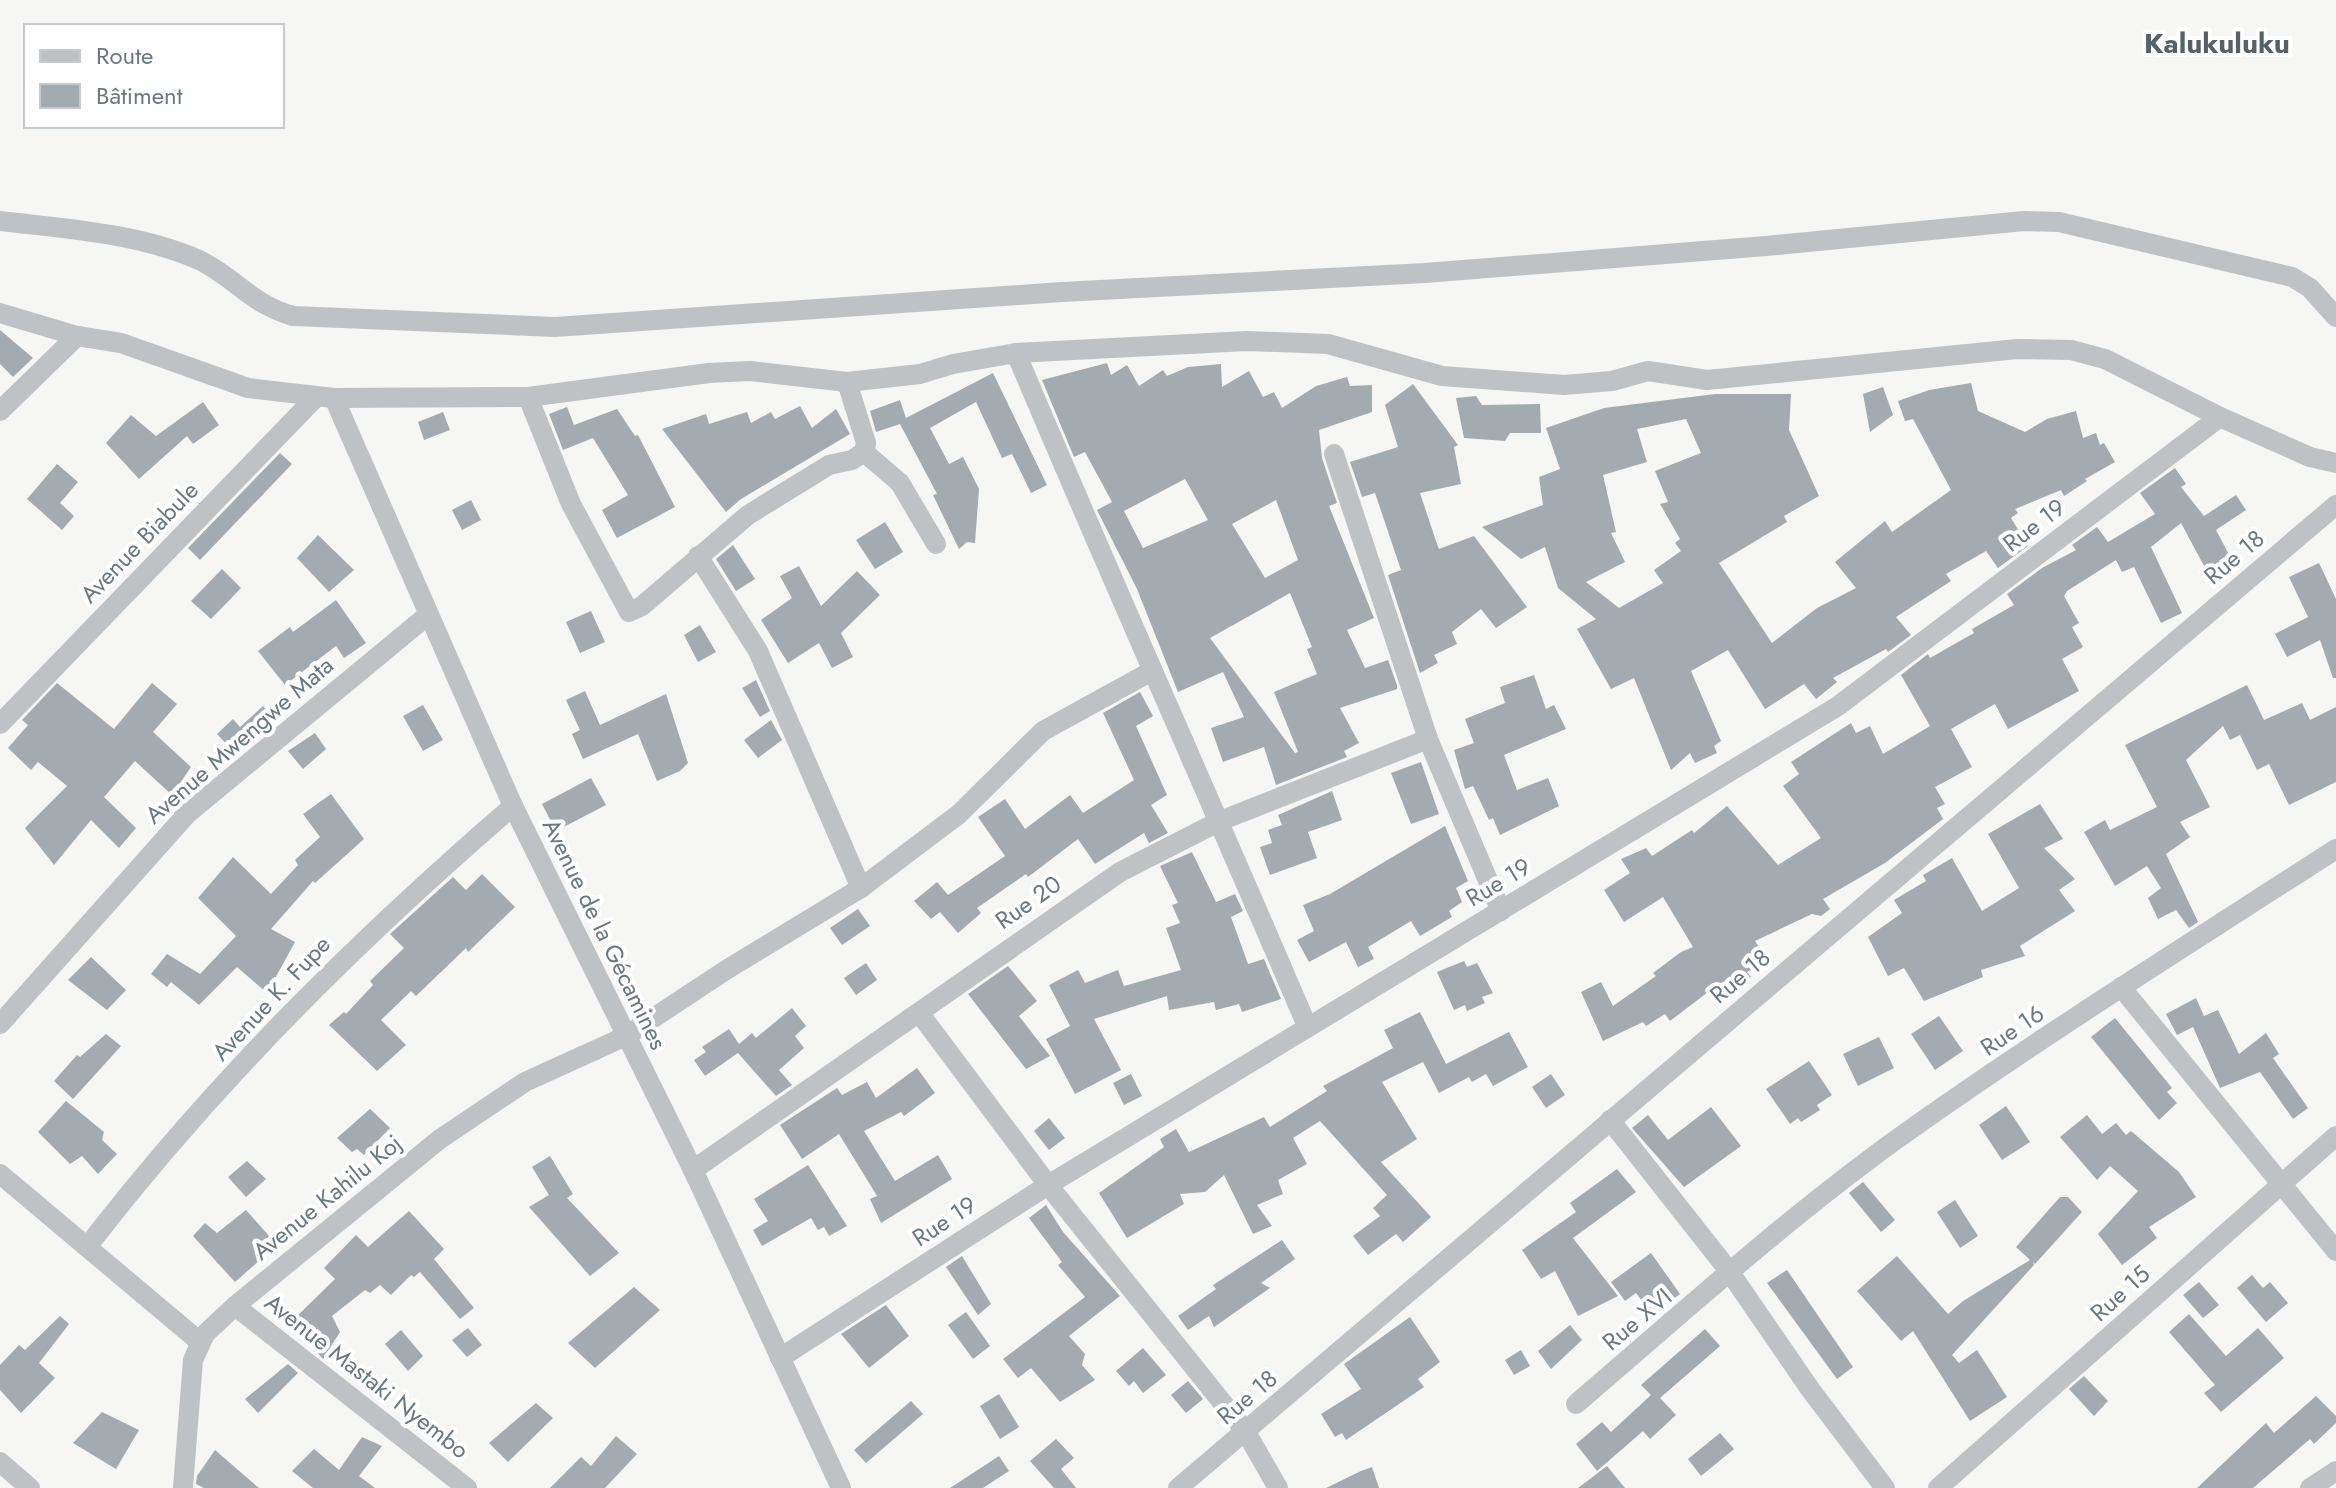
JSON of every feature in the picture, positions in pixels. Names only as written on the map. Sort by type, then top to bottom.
[{"type":"street","points":[[0,221],[144,241],[214,269],[268,310],[293,316],[555,327],[1062,292],[1425,273],[1766,246],[2024,221],[2059,222],[2277,272],[2310,288],[2336,317]]},
{"type":"street","points":[[0,313],[77,336],[121,343],[248,388],[325,398],[528,397],[709,373],[750,371],[847,382],[920,374],[953,364],[1016,353],[1302,341],[1344,348],[1442,376],[1564,385],[1612,381],[1648,371],[1693,375],[1707,380],[2017,349],[2051,349],[2105,359],[2220,417],[2310,457],[2336,463]]},
{"type":"street","points":[[0,411],[77,336]]},
{"type":"street","points":[[1016,353],[1150,672],[1220,821],[1307,1026]]},
{"type":"street","points":[[528,397],[571,504],[625,610],[636,611],[748,515],[829,465],[852,460],[864,452],[866,443],[847,382]]},
{"type":"street","name":"Avenue de la Gécamines","points":[[325,398],[428,615],[513,806],[693,1170],[841,1488]]},
{"type":"street","name":"Avenue Biabule","points":[[0,724],[325,398]]},
{"type":"street","name":"Rue 19","points":[[780,1358],[1048,1185],[1838,706],[2220,417]]},
{"type":"street","points":[[864,452],[900,483],[936,544]]},
{"type":"street","points":[[1334,454],[1428,739],[1501,911]]},
{"type":"street","name":"Rue 18","points":[[1178,1488],[2336,505]]},
{"type":"street","points":[[698,556],[758,651],[861,888]]},
{"type":"street","name":"Avenue Mwengwe Mata","points":[[0,1024],[187,814],[428,615]]},
{"type":"street","name":"Avenue Kahilu Koj","points":[[200,1342],[235,1306],[452,1131],[525,1082],[626,1036],[726,970],[861,888],[959,814],[1043,731],[1150,672]]},
{"type":"street","name":"Rue 20","points":[[693,1170],[920,1014],[1076,899],[1120,872],[1220,821],[1428,739]]},
{"type":"street","name":"Avenue K. Fupe","points":[[87,1247],[131,1190],[338,962],[513,806]]},
{"type":"street","name":"Rue 16","points":[[1729,1271],[1896,1140],[2121,987],[2336,849]]},
{"type":"street","points":[[2121,987],[2336,1251]]},
{"type":"street","points":[[920,1014],[1048,1185],[1246,1432],[1278,1488]]},
{"type":"street","points":[[1610,1120],[1729,1271],[1810,1389],[1885,1488]]},
{"type":"street","name":"Rue 15","points":[[1938,1488],[2336,1136]]},
{"type":"street","points":[[0,1174],[200,1342],[192,1368],[183,1488]]},
{"type":"street","name":"Rue XVI","points":[[1576,1404],[1729,1271]]},
{"type":"street","name":"Avenue Mastaki Nyembo","points":[[235,1306],[467,1488]]},
{"type":"street","points":[[0,1462],[30,1488]]},
{"type":"street","points":[[2310,1488],[2336,1471]]},
{"type":"building","points":[[0,330],[33,358],[13,377],[0,364]]},
{"type":"building","points":[[1107,363],[1111,375],[1127,365],[1139,386],[1163,370],[1167,376],[1188,367],[1221,364],[1222,387],[1249,371],[1263,397],[1274,392],[1282,408],[1316,386],[1347,377],[1350,386],[1372,385],[1372,412],[1319,430],[1322,458],[1337,503],[1329,506],[1374,618],[1347,630],[1365,668],[1388,660],[1397,685],[1397,689],[1340,708],[1359,743],[1344,751],[1347,757],[1276,785],[1264,747],[1223,762],[1211,728],[1244,717],[1223,672],[1178,692],[1137,589],[1097,510],[1112,502],[1085,452],[1074,457],[1042,380]],"holes":[[[1185,479],[1208,520],[1143,548],[1124,511]],[[1276,500],[1298,560],[1265,578],[1232,524]],[[1290,593],[1312,647],[1307,649],[1317,674],[1274,692],[1298,752],[1295,753],[1210,638]]]},
{"type":"building","points":[[993,373],[1047,485],[1031,493],[1012,454],[1002,458],[976,402],[930,428],[949,464],[963,457],[979,489],[975,543],[967,542],[959,549],[933,495],[937,494],[900,424],[876,432],[870,411],[900,400],[906,418]]},
{"type":"building","points":[[1971,383],[1978,411],[2025,432],[2047,419],[2076,411],[2083,438],[2096,433],[2100,445],[2104,443],[2115,462],[2085,479],[2087,481],[2064,496],[2061,490],[2015,509],[2018,513],[2011,518],[2028,546],[1998,568],[1986,551],[1946,574],[1951,581],[1896,617],[1911,635],[1888,652],[1886,649],[1833,678],[1837,682],[1816,699],[1804,684],[1765,709],[1728,650],[1691,671],[1721,741],[1714,746],[1717,753],[1695,763],[1690,753],[1671,770],[1634,678],[1611,689],[1577,629],[1596,619],[1558,588],[1545,547],[1521,559],[1482,527],[1543,505],[1539,477],[1560,469],[1546,428],[1604,408],[1715,394],[1791,394],[1789,430],[1819,496],[1784,516],[1787,522],[1719,563],[1772,643],[1817,608],[1856,588],[1835,562],[1885,521],[1892,532],[1951,490],[1913,419],[1905,421],[1898,401],[1929,390]],"holes":[[[1686,419],[1701,453],[1655,471],[1668,502],[1660,504],[1680,539],[1675,543],[1681,551],[1654,570],[1663,583],[1619,608],[1586,582],[1625,562],[1611,533],[1616,532],[1603,475],[1647,462],[1637,429]]]},
{"type":"building","points":[[1413,384],[1458,445],[1454,447],[1461,484],[1420,493],[1439,549],[1474,536],[1527,607],[1496,628],[1481,609],[1452,632],[1457,644],[1434,655],[1438,663],[1420,673],[1388,575],[1401,570],[1375,493],[1362,497],[1350,462],[1398,447],[1385,405]]},
{"type":"building","points":[[1883,387],[1893,415],[1870,432],[1863,394]]},
{"type":"building","points":[[1476,396],[1482,405],[1540,404],[1541,433],[1510,433],[1505,441],[1464,438],[1456,398]]},
{"type":"building","points":[[203,402],[219,425],[193,444],[187,436],[139,479],[106,443],[131,415],[156,436]]},
{"type":"building","points":[[800,406],[812,428],[836,409],[850,434],[741,499],[726,512],[662,429],[706,414],[709,424],[747,412],[751,423],[771,412],[775,419]]},
{"type":"building","points":[[567,407],[574,425],[617,409],[635,436],[638,435],[675,507],[617,538],[602,510],[628,495],[593,438],[563,450],[549,414]]},
{"type":"building","points":[[443,412],[450,430],[424,440],[418,422]]},
{"type":"building","points":[[280,453],[292,464],[200,560],[188,548]]},
{"type":"building","points":[[57,464],[78,482],[60,503],[74,516],[62,530],[27,499]]},
{"type":"building","points":[[2175,468],[2186,484],[2181,487],[2204,516],[2236,495],[2246,510],[2216,530],[2234,564],[2210,577],[2181,523],[2151,547],[2182,613],[2161,623],[2134,567],[2122,572],[2116,560],[2067,591],[2064,596],[2079,623],[2072,627],[2083,647],[2062,659],[2079,691],[2008,729],[1995,704],[1951,729],[1972,767],[1935,787],[1945,804],[1937,808],[1943,819],[1885,863],[1823,899],[1830,909],[1821,916],[1812,914],[1755,941],[1767,959],[1747,972],[1751,977],[1722,1001],[1712,989],[1670,1021],[1665,1014],[1646,1026],[1643,1022],[1603,1041],[1581,992],[1601,982],[1613,1006],[1656,976],[1653,973],[1681,952],[1693,947],[1663,897],[1624,922],[1604,890],[1630,873],[1621,859],[1646,848],[1652,856],[1692,830],[1694,833],[1727,806],[1778,865],[1821,838],[1783,786],[1799,774],[1791,762],[1851,723],[1856,733],[1870,726],[1883,754],[1930,726],[1901,675],[1928,654],[1930,658],[1974,633],[1972,629],[2014,605],[2007,594],[2042,568],[2076,550],[2072,545],[2097,527],[2108,542],[2155,514],[2140,493]]},
{"type":"building","points":[[471,500],[481,520],[462,530],[452,510]]},
{"type":"building","points":[[885,522],[903,552],[875,569],[856,540]]},
{"type":"building","points":[[318,535],[354,570],[329,592],[297,558]]},
{"type":"building","points":[[733,545],[755,579],[736,591],[716,559]]},
{"type":"building","points":[[2319,563],[2336,599],[2336,678],[2333,678],[2320,640],[2287,657],[2275,634],[2308,617],[2289,577]]},
{"type":"building","points":[[799,566],[821,606],[857,571],[880,595],[841,633],[853,657],[832,668],[819,643],[788,663],[761,620],[792,598],[780,576]]},
{"type":"building","points":[[222,569],[241,588],[211,619],[191,601]]},
{"type":"building","points":[[336,600],[366,643],[344,658],[336,646],[285,685],[258,651],[290,627],[293,632]]},
{"type":"building","points":[[591,611],[605,642],[580,653],[566,622]]},
{"type":"building","points":[[700,625],[716,652],[698,662],[684,635]]},
{"type":"building","points":[[1534,675],[1546,709],[1554,705],[1566,729],[1504,755],[1517,790],[1548,778],[1559,806],[1500,835],[1473,786],[1465,789],[1454,750],[1474,743],[1465,719],[1505,703],[1500,687]]},
{"type":"building","points":[[756,680],[770,711],[760,717],[742,688]]},
{"type":"building","points":[[57,683],[114,729],[152,683],[177,704],[153,732],[191,767],[172,795],[135,761],[104,797],[136,828],[119,848],[91,820],[54,865],[25,828],[67,786],[38,762],[31,770],[8,748],[28,725],[22,720]]},
{"type":"building","points":[[2247,685],[2264,720],[2302,703],[2310,720],[2336,707],[2336,782],[2289,805],[2269,764],[2257,770],[2240,735],[2230,740],[2223,726],[2186,760],[2210,807],[2180,822],[2190,837],[2166,854],[2198,922],[2189,928],[2176,910],[2158,919],[2148,898],[2161,888],[2147,866],[2115,886],[2084,832],[2105,820],[2110,830],[2157,807],[2125,745]]},
{"type":"building","points":[[585,691],[600,725],[666,694],[688,763],[680,771],[657,781],[638,734],[583,759],[572,734],[580,730],[566,700]]},
{"type":"building","points":[[1140,692],[1153,716],[1136,726],[1167,795],[1151,805],[1168,833],[1149,843],[1144,833],[1095,864],[1078,839],[1028,877],[1026,874],[977,908],[981,913],[958,933],[940,912],[931,919],[914,901],[937,882],[948,895],[1005,856],[978,817],[1005,799],[1025,829],[1070,795],[1083,813],[1134,780],[1103,713]]},
{"type":"building","points":[[423,705],[443,740],[423,751],[403,716]]},
{"type":"building","points":[[263,706],[276,720],[250,743],[247,739],[234,752],[217,734],[233,719],[240,727]]},
{"type":"building","points":[[771,720],[782,740],[758,758],[744,740]]},
{"type":"building","points":[[315,733],[326,749],[303,769],[288,751]]},
{"type":"building","points":[[1421,762],[1439,814],[1411,824],[1391,773]]},
{"type":"building","points":[[591,778],[606,805],[556,831],[542,804]]},
{"type":"building","points":[[1332,791],[1342,820],[1308,832],[1317,858],[1270,875],[1260,847],[1272,843],[1268,830],[1282,825],[1278,815]]},
{"type":"building","points":[[331,794],[364,839],[315,883],[313,881],[271,929],[295,942],[267,993],[237,967],[199,1005],[171,982],[167,987],[151,974],[167,954],[200,974],[236,936],[198,898],[233,857],[271,894],[298,865],[295,860],[320,837],[303,814]]},
{"type":"building","points":[[2040,804],[2063,839],[2044,848],[2075,879],[2059,890],[2075,911],[2020,946],[2025,956],[1981,970],[1983,977],[1924,1001],[1904,968],[1888,976],[1868,937],[1902,913],[1894,900],[1926,881],[1923,875],[1952,858],[1982,911],[2019,888],[1988,834]]},
{"type":"building","points":[[1445,826],[1468,881],[1456,888],[1462,902],[1449,911],[1452,917],[1420,936],[1411,921],[1368,947],[1374,959],[1358,967],[1346,942],[1309,962],[1297,940],[1314,931],[1303,905],[1330,894]]},
{"type":"building","points":[[1192,852],[1216,902],[1235,894],[1243,911],[1231,917],[1248,964],[1264,959],[1281,999],[1242,1012],[1239,1004],[1216,1010],[1214,1002],[1169,1010],[1167,996],[1094,1019],[1121,1070],[1075,1094],[1046,1039],[1070,1026],[1049,985],[1078,970],[1085,983],[1118,970],[1124,986],[1181,970],[1166,928],[1180,923],[1172,905],[1178,903],[1160,866]]},
{"type":"building","points":[[482,874],[515,907],[416,996],[411,991],[381,1020],[406,1045],[377,1071],[329,1025],[344,1012],[346,1014],[373,985],[370,981],[404,948],[390,934],[453,877],[466,890]]},
{"type":"building","points":[[858,909],[870,926],[842,945],[830,928]]},
{"type":"building","points":[[91,957],[126,990],[107,1010],[68,980]]},
{"type":"building","points":[[1464,961],[1467,967],[1477,963],[1493,993],[1482,997],[1485,1003],[1467,1011],[1465,1005],[1454,1010],[1437,972]]},
{"type":"building","points":[[866,963],[877,980],[856,995],[844,978]]},
{"type":"building","points":[[1008,966],[1037,1001],[1019,1016],[1050,1056],[1026,1069],[968,994]]},
{"type":"building","points":[[2196,998],[2204,1016],[2218,1010],[2239,1054],[2266,1033],[2279,1054],[2273,1058],[2308,1108],[2293,1119],[2260,1072],[2220,1088],[2193,1027],[2177,1035],[2166,1014]]},
{"type":"building","points":[[792,1008],[806,1026],[795,1036],[804,1048],[779,1070],[792,1085],[776,1096],[738,1053],[705,1076],[694,1060],[706,1052],[702,1047],[729,1029],[739,1044],[752,1033],[756,1038]]},
{"type":"building","points":[[1420,1012],[1446,1064],[1509,1032],[1528,1067],[1493,1086],[1486,1074],[1472,1082],[1469,1077],[1439,1093],[1423,1062],[1382,1082],[1417,1139],[1381,1162],[1431,1217],[1403,1242],[1396,1234],[1368,1255],[1353,1236],[1380,1216],[1373,1208],[1387,1195],[1320,1121],[1293,1138],[1307,1164],[1278,1180],[1283,1194],[1257,1205],[1272,1226],[1253,1234],[1224,1175],[1205,1192],[1180,1194],[1184,1204],[1127,1238],[1099,1193],[1164,1147],[1160,1139],[1176,1129],[1189,1152],[1264,1117],[1270,1127],[1327,1091],[1323,1086],[1393,1048],[1384,1030]]},
{"type":"building","points":[[1939,1016],[1963,1051],[1935,1070],[1911,1034]]},
{"type":"building","points":[[2115,1018],[2172,1088],[2167,1092],[2177,1103],[2159,1120],[2091,1037]]},
{"type":"building","points":[[106,1034],[121,1046],[73,1099],[54,1081],[77,1055],[80,1057]]},
{"type":"building","points":[[1879,1037],[1894,1068],[1858,1086],[1843,1054]]},
{"type":"building","points":[[1809,1061],[1832,1095],[1817,1105],[1820,1110],[1801,1122],[1798,1118],[1790,1124],[1766,1089]]},
{"type":"building","points":[[917,1068],[935,1093],[904,1116],[901,1112],[864,1131],[895,1181],[938,1155],[952,1179],[881,1223],[870,1199],[877,1196],[839,1134],[802,1159],[780,1125],[837,1088],[842,1095],[867,1082],[876,1098]]},
{"type":"building","points":[[1131,1074],[1142,1096],[1124,1105],[1113,1083]]},
{"type":"building","points":[[1551,1074],[1565,1095],[1546,1108],[1532,1087]]},
{"type":"building","points":[[66,1101],[104,1132],[102,1140],[117,1154],[98,1174],[82,1156],[70,1164],[38,1132]]},
{"type":"building","points":[[2006,1106],[2030,1142],[2002,1160],[1979,1125]]},
{"type":"building","points":[[1711,1107],[1741,1146],[1684,1187],[1632,1128],[1648,1115],[1668,1140]]},
{"type":"building","points":[[370,1109],[390,1128],[364,1155],[357,1149],[352,1152],[337,1138]]},
{"type":"building","points":[[2087,1115],[2102,1134],[2116,1123],[2126,1135],[2131,1131],[2179,1172],[2196,1197],[2149,1227],[2157,1238],[2122,1265],[2098,1234],[2138,1191],[2110,1166],[2097,1180],[2060,1137]]},
{"type":"building","points":[[1049,1118],[1065,1138],[1049,1150],[1034,1131]]},
{"type":"building","points":[[550,1156],[573,1194],[567,1198],[619,1253],[590,1276],[529,1207],[549,1195],[532,1167]]},
{"type":"building","points":[[247,1161],[266,1179],[246,1197],[228,1177]]},
{"type":"building","points":[[808,1165],[847,1226],[829,1236],[824,1227],[818,1230],[811,1218],[762,1246],[753,1230],[768,1221],[754,1199]]},
{"type":"building","points":[[1617,1169],[1636,1192],[1573,1238],[1618,1296],[1578,1316],[1555,1271],[1541,1279],[1522,1250],[1576,1212],[1570,1203]]},
{"type":"building","points":[[1863,1182],[1895,1220],[1881,1232],[1849,1193]]},
{"type":"building","points":[[2060,1197],[2068,1197],[2082,1212],[2035,1264],[2033,1262],[2034,1265],[1952,1355],[1959,1363],[1977,1350],[2007,1397],[1970,1421],[1913,1331],[1901,1341],[1857,1291],[1897,1256],[1948,1314],[1963,1301],[2030,1260],[2016,1247]]},
{"type":"building","points":[[1955,1200],[1978,1236],[1960,1248],[1937,1212]]},
{"type":"building","points":[[1046,1205],[1063,1232],[1120,1296],[1069,1336],[1085,1354],[1082,1365],[1095,1380],[1060,1402],[1031,1368],[1018,1378],[1003,1359],[1085,1297],[1058,1265],[1062,1262],[1029,1218]]},
{"type":"building","points":[[246,1210],[277,1245],[235,1282],[193,1236],[205,1223],[217,1233]]},
{"type":"building","points":[[409,1211],[444,1249],[434,1259],[474,1308],[460,1319],[420,1272],[414,1277],[411,1275],[391,1295],[380,1285],[370,1293],[365,1290],[332,1316],[340,1332],[323,1359],[290,1323],[335,1279],[324,1268],[356,1235],[368,1247]]},
{"type":"building","points":[[1282,1240],[1295,1259],[1261,1283],[1270,1288],[1214,1327],[1209,1316],[1188,1330],[1178,1316],[1216,1289],[1213,1285]]},
{"type":"building","points":[[1651,1253],[1680,1294],[1652,1314],[1636,1293],[1625,1301],[1611,1282]]},
{"type":"building","points":[[962,1256],[991,1304],[978,1315],[946,1267]]},
{"type":"building","points":[[1787,1270],[1853,1367],[1837,1379],[1767,1283]]},
{"type":"building","points":[[2252,1275],[2263,1288],[2270,1282],[2288,1303],[2266,1322],[2237,1288]]},
{"type":"building","points":[[2199,1282],[2219,1305],[2203,1318],[2183,1295]]},
{"type":"building","points":[[634,1287],[660,1310],[595,1368],[568,1343]]},
{"type":"building","points":[[886,1305],[909,1336],[869,1368],[841,1334]]},
{"type":"building","points":[[966,1312],[990,1346],[973,1359],[948,1325]]},
{"type":"building","points":[[2189,1314],[2226,1356],[2258,1328],[2284,1358],[2221,1412],[2204,1393],[2215,1385],[2169,1332]]},
{"type":"building","points":[[60,1316],[69,1324],[39,1363],[55,1378],[21,1413],[0,1390],[0,1365],[19,1345],[25,1350]]},
{"type":"building","points":[[1410,1317],[1440,1362],[1418,1379],[1424,1387],[1346,1440],[1342,1433],[1335,1437],[1321,1414],[1361,1389],[1344,1364]]},
{"type":"building","points":[[1570,1325],[1582,1340],[1551,1369],[1538,1351]]},
{"type":"building","points":[[468,1328],[482,1345],[467,1357],[452,1340]]},
{"type":"building","points":[[1705,1329],[1720,1346],[1660,1398],[1676,1415],[1650,1439],[1643,1431],[1597,1471],[1576,1444],[1602,1422],[1611,1432],[1651,1395],[1641,1385]]},
{"type":"building","points":[[401,1330],[423,1356],[408,1371],[385,1344]]},
{"type":"building","points":[[1143,1348],[1166,1375],[1143,1393],[1134,1381],[1129,1386],[1116,1371]]},
{"type":"building","points":[[1521,1350],[1530,1366],[1514,1375],[1505,1360]]},
{"type":"building","points":[[288,1364],[298,1373],[258,1413],[245,1399]]},
{"type":"building","points":[[2084,1376],[2108,1401],[2094,1416],[2069,1389]]},
{"type":"building","points":[[1188,1381],[1203,1399],[1186,1413],[1171,1395]]},
{"type":"building","points":[[999,1394],[1019,1427],[1000,1439],[980,1406]]},
{"type":"building","points":[[2316,1396],[2336,1416],[2336,1423],[2314,1444],[2310,1439],[2253,1488],[2197,1488],[2266,1423],[2274,1433]]},
{"type":"building","points":[[911,1401],[923,1414],[866,1463],[854,1450]]},
{"type":"building","points":[[536,1403],[553,1418],[508,1462],[489,1443]]},
{"type":"building","points":[[102,1412],[139,1430],[116,1469],[73,1443]]},
{"type":"building","points":[[1720,1433],[1734,1449],[1701,1476],[1688,1459]]},
{"type":"building","points":[[616,1436],[637,1454],[605,1488],[550,1488],[581,1457],[591,1466]]},
{"type":"building","points":[[362,1437],[382,1446],[359,1476],[375,1488],[313,1488],[292,1471],[314,1449],[339,1470]]},
{"type":"building","points":[[1056,1439],[1074,1458],[1061,1469],[1076,1488],[1054,1488],[1030,1461]]},
{"type":"building","points":[[215,1450],[259,1488],[204,1488],[196,1484],[197,1476]]},
{"type":"building","points":[[999,1456],[1009,1471],[983,1488],[950,1488]]},
{"type":"building","points":[[1607,1466],[1625,1488],[1578,1488]]},
{"type":"building","points":[[1372,1467],[1379,1488],[1326,1488],[1361,1471]]},
{"type":"district","name":"Kalukuluku","points":[[2217,43]]}]
